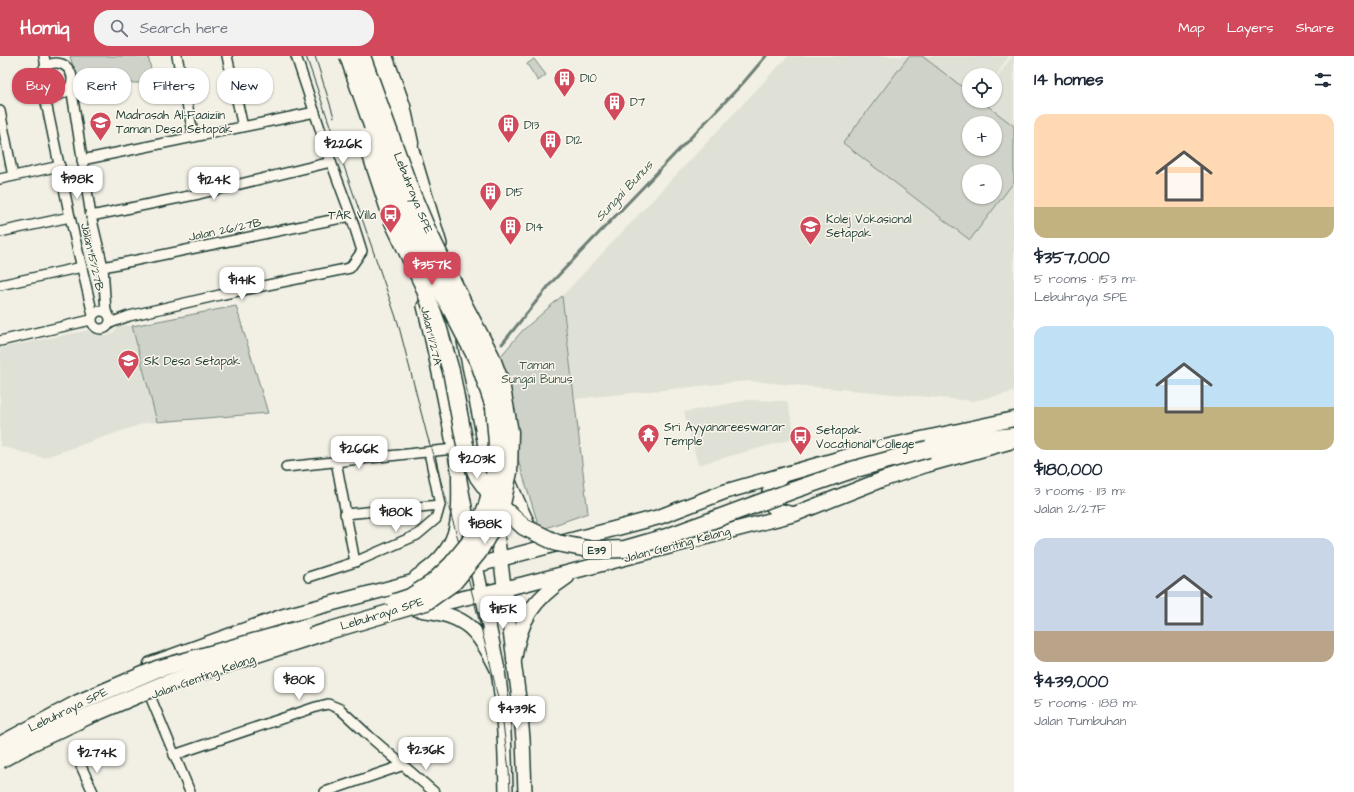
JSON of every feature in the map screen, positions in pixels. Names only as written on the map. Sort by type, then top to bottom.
[{"type":"highway","name":"E39","points":[[343,56],[354,100],[393,222],[423,285],[438,326],[451,371],[470,459],[478,477],[497,503],[524,527],[557,543],[593,550],[625,549],[667,537],[852,470],[928,449],[966,441],[1014,436]]},
{"type":"highway","name":"Lebuhraya SPE","points":[[0,745],[78,703],[157,669],[410,597],[432,583],[451,565],[469,543],[479,525],[487,505],[494,476],[497,443],[494,407],[479,363],[432,273],[412,229],[378,143],[348,56]]},
{"type":"highway","name":"Lebuhraya SPE","points":[[0,760],[31,743],[88,716],[161,685],[328,631],[426,602],[454,582],[478,553],[492,528],[502,504],[509,472],[510,432],[501,383],[492,356],[458,293],[427,229],[410,188],[362,56]]},
{"type":"highway","points":[[384,56],[402,106],[410,143]]},
{"type":"main road","name":"Jalan 1/27A","points":[[343,56],[392,198],[420,288],[438,364],[476,565],[498,670],[504,725],[506,792]]},
{"type":"main road","points":[[373,56],[391,102],[410,143],[443,252],[462,332],[482,434],[496,522],[523,739],[525,792]]},
{"type":"main road","points":[[0,739],[58,708],[150,664],[284,616],[659,517],[724,492],[891,445],[1014,419]]},
{"type":"main road","points":[[482,434],[493,448],[533,536],[549,546]]},
{"type":"main road","name":"Jalan Genting Kelang","points":[[0,764],[116,708],[239,662],[333,632],[414,609],[505,589],[795,514],[881,480],[926,465],[983,448],[1014,441]]},
{"type":"main road","points":[[784,475],[772,486],[769,500],[776,509],[795,514]]},
{"type":"main road","points":[[406,583],[429,568],[446,551],[455,537],[458,519],[459,477]]},
{"type":"main road","points":[[469,529],[478,537],[484,538],[491,534],[496,522]]},
{"type":"main road","points":[[514,660],[521,630],[531,608],[544,593],[575,571]]},
{"type":"main road","points":[[414,609],[450,616],[469,626],[483,641],[498,670]]},
{"type":"street","points":[[44,56],[46,67],[63,61],[70,72],[72,76],[70,86],[65,91]]},
{"type":"street","points":[[177,56],[194,137]]},
{"type":"street","points":[[227,56],[242,127]]},
{"type":"street","points":[[0,340],[91,320],[99,311],[108,317],[129,316],[224,294],[350,268],[362,251],[296,56]]},
{"type":"street","name":"Jalan 15/27B","points":[[70,86],[91,216],[103,267],[108,317]]},
{"type":"street","name":"Jalan 15/27B","points":[[47,104],[70,217],[82,267],[91,320]]},
{"type":"street","points":[[0,111],[13,176]]},
{"type":"street","points":[[82,160],[315,112]]},
{"type":"street","points":[[91,216],[199,194],[331,162]]},
{"type":"street","points":[[0,179],[60,166]]},
{"type":"street","name":"Jalan 26/27B","points":[[103,267],[351,216]]},
{"type":"street","points":[[0,232],[70,217]]},
{"type":"street","points":[[0,285],[82,267]]},
{"type":"street","points":[[91,320],[97,328],[102,329],[107,327],[108,317]]},
{"type":"street","points":[[286,467],[454,449]]},
{"type":"street","points":[[309,577],[355,562],[417,535],[436,519],[440,505],[429,452]]},
{"type":"street","points":[[336,462],[355,562]]},
{"type":"street","points":[[345,514],[440,505]]},
{"type":"street","points":[[150,696],[190,792]]},
{"type":"street","points":[[174,755],[328,704],[340,709],[434,792]]},
{"type":"street","points":[[325,792],[404,765]]},
{"type":"street","points":[[82,766],[93,792]]},
{"type":"shaded area","name":"Kolej Vokasional Setapak","points":[[788,56],[1009,56],[1001,68],[962,68],[962,108],[1002,108],[1002,70],[1012,56],[1014,56],[1014,392],[973,401],[749,381],[575,399],[562,296]]},
{"type":"shaded area","name":"SK Desa Setapak","points":[[236,306],[268,413],[145,423],[43,458],[0,446],[0,348],[89,330],[95,334],[106,336],[112,334],[119,325],[132,326]]},
{"type":"shaded area","points":[[748,400],[787,401],[796,438],[698,465],[684,412]]},
{"type":"green space","points":[[70,56],[148,56],[151,68],[139,68],[139,83],[131,83],[131,68],[74,68]]},
{"type":"green space","points":[[909,56],[922,56],[962,87],[962,108],[990,108],[1001,116],[962,116],[962,156],[1002,156],[1002,117],[1014,126],[1014,182],[1002,198],[1002,164],[962,164],[962,204],[997,204],[970,240],[843,143]]},
{"type":"green space","points":[[534,59],[546,75],[538,81],[527,64]]},
{"type":"green space","name":"Taman Sungai Bunus","points":[[562,296],[588,513],[540,530],[519,463],[500,357],[522,331]]},
{"type":"green space","points":[[236,306],[268,413],[157,422],[132,326]]},
{"type":"waterway","name":"Sungai Bunus","points":[[502,344],[552,282],[743,83],[766,56]]},
{"type":"tram line","points":[[306,56],[398,323],[427,435],[459,542],[502,716],[509,770],[510,792]]},
{"type":"tram line","points":[[315,56],[334,117]]},
{"type":"place","name":"D10","points":[[565,98]]},
{"type":"place","name":"D7","points":[[615,122]]},
{"type":"place","name":"Madrasah Al-Faaiziin Taman Desa Setapak","points":[[100,142]]},
{"type":"place","name":"D13","points":[[508,144]]},
{"type":"place","name":"D12","points":[[551,160]]},
{"type":"place","name":"D15","points":[[491,212]]},
{"type":"place","name":"TAR Villa","points":[[391,234]]},
{"type":"place","name":"D14","points":[[510,246]]},
{"type":"place","name":"Kolej Vokasional Setapak","points":[[811,246]]},
{"type":"place","name":"SK Desa Setapak","points":[[129,380]]},
{"type":"place","name":"Sri Ayyanareeswarar Temple","points":[[649,454]]},
{"type":"place","name":"Setapak Vocational College","points":[[800,456]]}]
